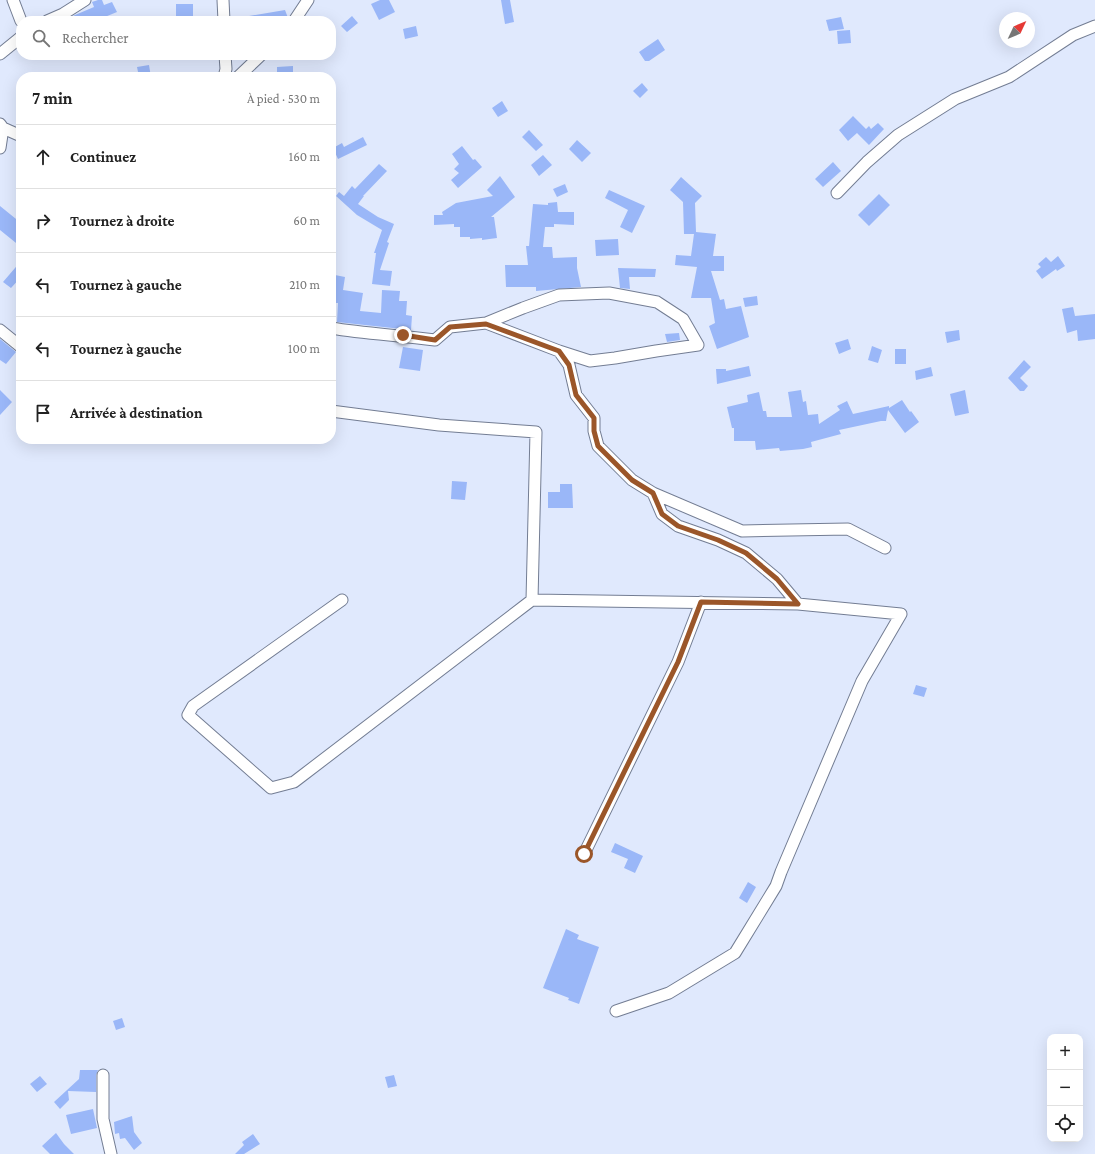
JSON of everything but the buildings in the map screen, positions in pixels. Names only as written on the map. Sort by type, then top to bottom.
[{"type":"street","points":[[13,0],[19,16]]},
{"type":"street","points":[[58,16],[85,0]]},
{"type":"street","points":[[223,0],[224,16]]},
{"type":"street","points":[[297,16],[308,0]]},
{"type":"street","points":[[837,193],[898,135],[955,99],[1009,77],[1073,35],[1095,26]]},
{"type":"street","points":[[0,54],[16,41]]},
{"type":"street","points":[[225,60],[225,72]]},
{"type":"street","points":[[243,72],[256,60]]},
{"type":"street","points":[[0,148],[1,126],[16,134]]},
{"type":"street","points":[[336,329],[403,335],[435,340],[450,327],[486,324],[523,308],[559,295],[609,293],[657,302],[684,319],[698,345],[590,361],[486,324]]},
{"type":"street","points":[[0,330],[16,343]]},
{"type":"street","points":[[559,351],[569,365],[576,395],[594,418],[594,431],[598,446],[632,480],[653,493],[742,530],[848,529],[885,548]]},
{"type":"street","points":[[336,412],[439,425],[536,432],[532,600]]},
{"type":"street","points":[[653,493],[662,514],[678,526],[718,540],[746,553],[777,579],[798,604]]},
{"type":"street","points":[[342,600],[193,706],[188,715],[271,788],[294,782],[532,600],[798,604],[901,614],[862,681],[776,886],[734,953],[668,993],[616,1011]]},
{"type":"street","points":[[584,854],[678,662],[701,602]]},
{"type":"street","points":[[103,1075],[104,1119],[112,1154]]},
{"type":"route","points":[[403,335],[435,340],[450,327],[486,324],[512,332],[559,351],[569,365],[576,395],[594,418],[594,431],[598,446],[632,480],[653,493],[662,514],[678,526],[718,540],[746,553],[777,579],[798,604],[701,602],[678,662],[584,854]]}]
